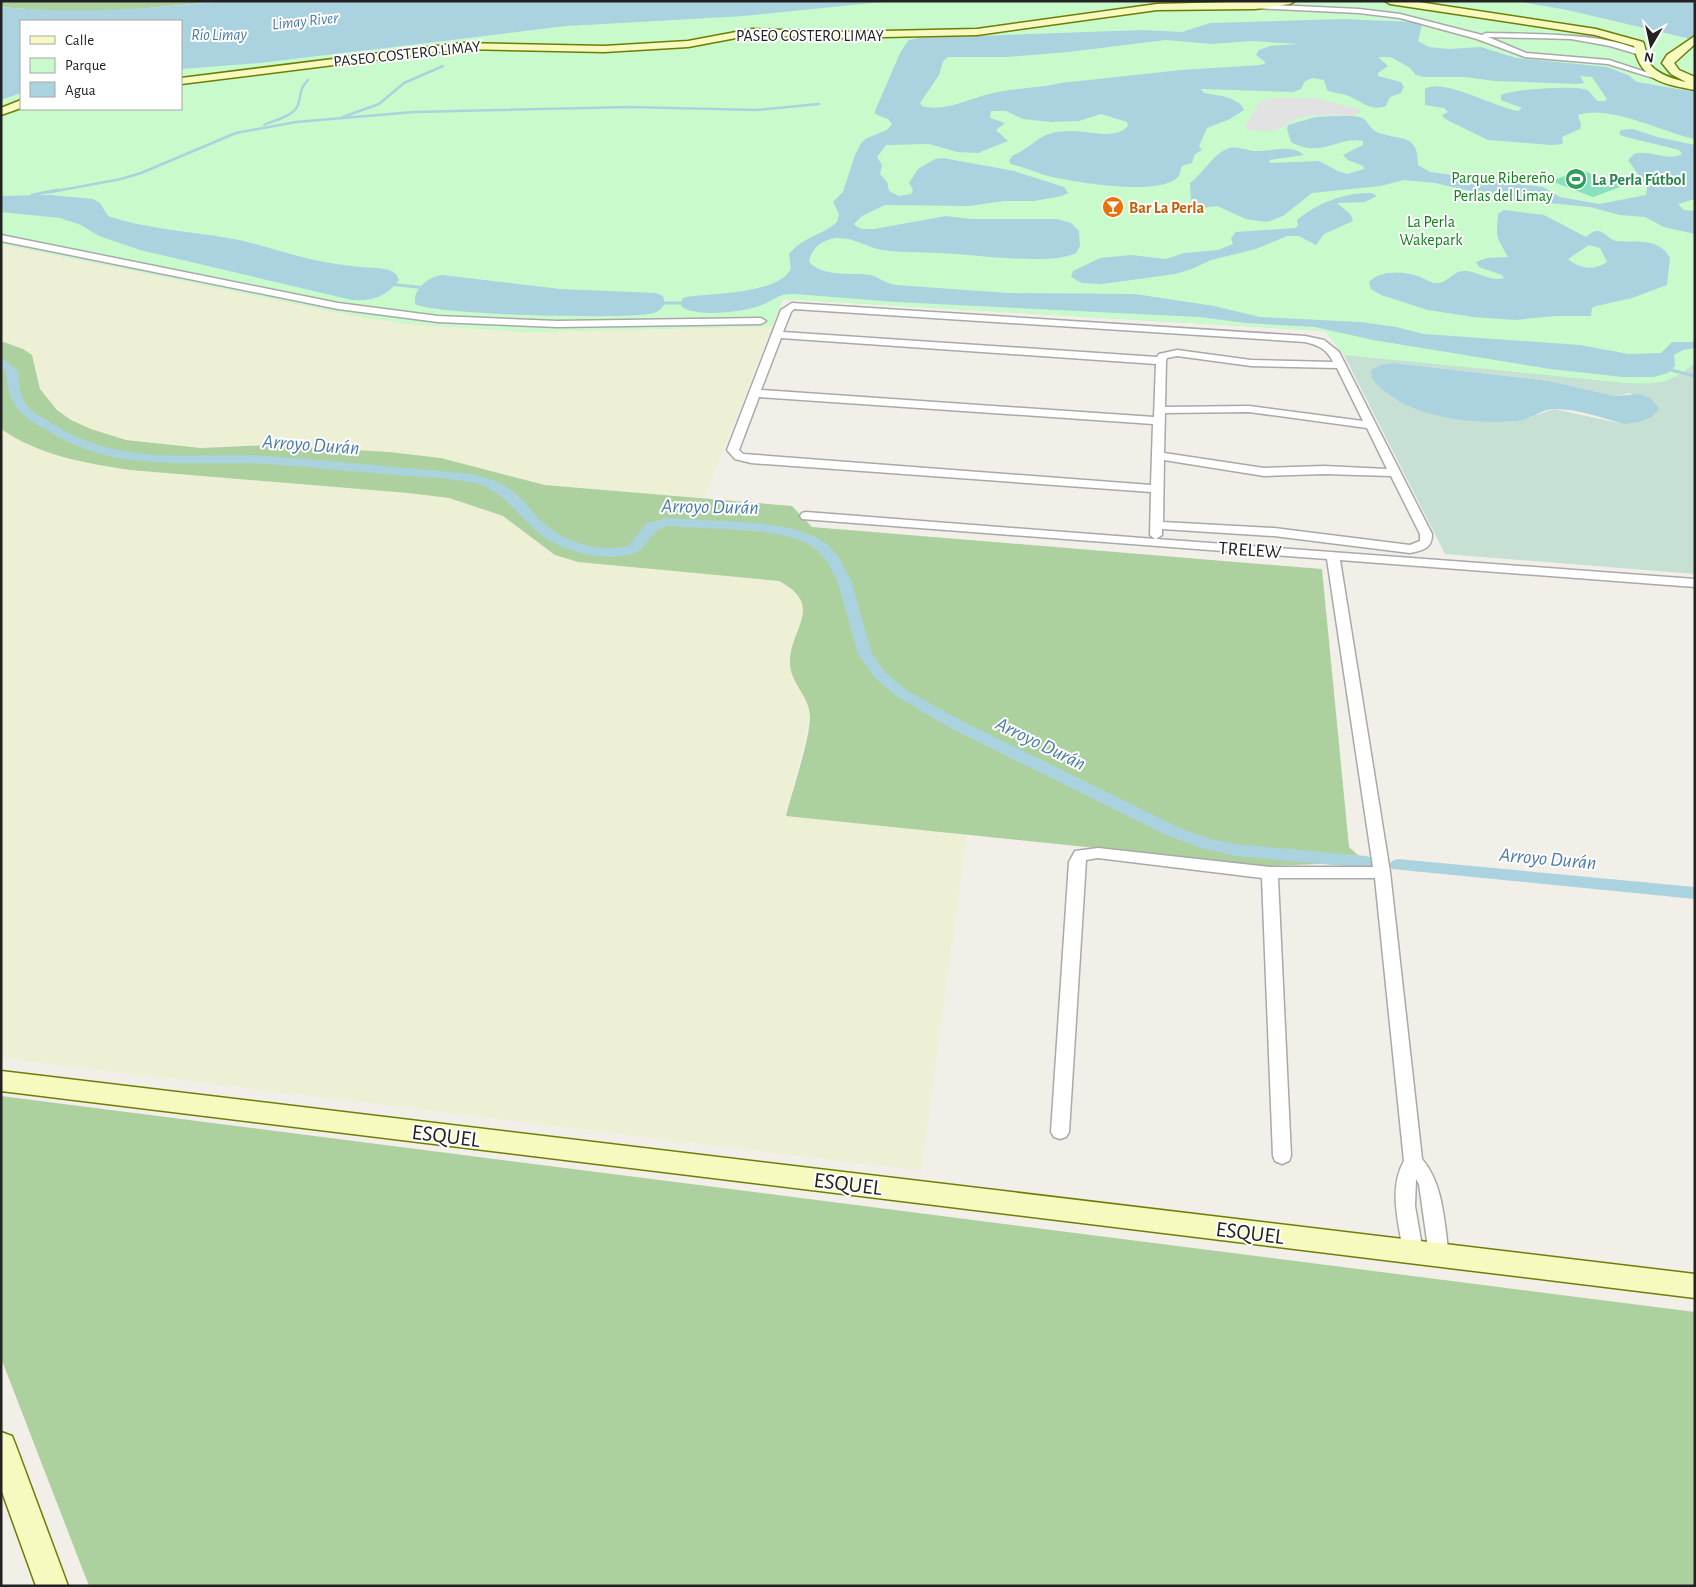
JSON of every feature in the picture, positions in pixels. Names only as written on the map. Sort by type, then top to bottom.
[{"type":"street","name":"PASEO COSTERO LIMAY","points":[[182,81],[461,46],[596,49],[676,46],[752,32],[837,35],[960,32],[1064,22],[1157,7],[1254,6],[1290,1]]},
{"type":"street","points":[[1386,1],[1383,11],[1388,14]]},
{"type":"street","points":[[1254,6],[1304,5],[1388,14],[1427,22],[1495,42],[1525,56],[1600,61],[1623,60],[1636,53],[1639,44],[1606,34],[1390,1]]},
{"type":"street","points":[[1475,36],[1571,37],[1611,44],[1636,53],[1647,69],[1660,78]]},
{"type":"street","points":[[1695,39],[1670,58],[1669,66],[1680,75],[1695,80]]},
{"type":"street","points":[[1600,61],[1695,87]]},
{"type":"street","points":[[1,112],[20,104]]},
{"type":"street","points":[[1,238],[338,306],[430,318],[557,324],[761,321]]},
{"type":"street","points":[[1156,525],[1268,531],[1416,548],[1424,545],[1426,534],[1334,352],[1326,345],[1305,339],[799,306],[787,309],[733,450],[739,456],[1157,489]]},
{"type":"street","points":[[776,335],[1161,361]]},
{"type":"street","points":[[1155,542],[1161,361],[1166,354],[1177,353],[1244,363],[1340,365]]},
{"type":"street","points":[[754,393],[1159,416],[1249,409],[1371,425]]},
{"type":"street","points":[[1158,456],[1264,472],[1324,470],[1395,474]]},
{"type":"street","name":"TRELEW","points":[[806,516],[1695,583]]},
{"type":"street","points":[[1333,556],[1382,872],[1413,1162],[1424,1175],[1428,1184],[1439,1255]]},
{"type":"street","points":[[1060,1132],[1078,858],[1088,853],[1270,873],[1382,872]]},
{"type":"street","points":[[1270,873],[1282,1156]]},
{"type":"street","name":"ESQUEL","points":[[1,1081],[1695,1286]]},
{"type":"street","points":[[1413,1162],[1408,1167],[1405,1183],[1413,1252]]},
{"type":"street","points":[[1,1446],[52,1586]]},
{"type":"green space","points":[[1,1],[225,1],[115,11],[53,11],[1,7]]},
{"type":"green space","name":"Parque Ribereño Perlas del Limay","points":[[891,1],[1516,1],[773,298],[1695,348],[1695,574],[1445,554],[1344,355],[1325,331],[783,299],[772,326],[528,332],[410,324],[366,318],[1,244],[1,100],[20,93],[20,110],[182,110],[182,69],[596,23],[704,18]],"holes":[[[1394,363],[1549,381],[1615,396],[1630,393],[1659,408],[1653,416],[1628,424],[1554,409],[1519,421],[1464,419],[1418,409],[1393,398]]]},
{"type":"green space","name":"Parque Ribereño Perlas del Limay","points":[[891,1],[1516,1],[1567,10],[1695,40],[1695,363],[1671,379],[1655,383],[1626,383],[1344,355],[1325,331],[783,299],[772,326],[528,332],[410,324],[366,318],[1,244],[1,100],[20,93],[20,110],[182,110],[182,69],[379,49],[566,26],[743,16]]},
{"type":"green space","points":[[1581,170],[1623,186],[1593,197],[1551,181]]},
{"type":"green space","points":[[1,244],[366,318],[410,324],[528,332],[772,326],[704,499],[545,485],[441,458],[389,452],[247,445],[201,448],[150,444],[107,435],[71,420],[47,400],[40,389],[36,366],[23,349],[1,341]]},
{"type":"green space","points":[[1,341],[23,349],[32,355],[40,389],[57,410],[71,420],[91,429],[126,440],[201,448],[269,445],[389,452],[441,458],[545,485],[792,506],[812,527],[1322,569],[1349,847],[1366,862],[1270,866],[786,816],[804,752],[810,716],[806,702],[793,677],[790,663],[791,651],[802,619],[803,609],[800,600],[793,590],[779,581],[578,562],[555,555],[503,516],[449,498],[130,470],[63,457],[31,446],[1,429]]},
{"type":"green space","points":[[1,429],[39,450],[64,458],[130,470],[449,498],[503,516],[540,544],[779,581],[794,589],[801,598],[802,610],[800,628],[792,649],[793,679],[806,697],[810,716],[786,816],[967,834],[921,1171],[1,1058]]},
{"type":"green space","points":[[1,1096],[1695,1312],[1695,1586],[89,1586],[1,1358]]},
{"type":"shaded area","points":[[1272,98],[1315,98],[1362,110],[1353,116],[1320,115],[1298,118],[1275,131],[1247,130],[1245,126],[1260,101]]},
{"type":"water","name":"Río Limay","points":[[225,1],[891,1],[743,16],[566,26],[260,63],[182,69],[182,20],[20,20],[20,93],[1,100],[1,7],[113,10]]},
{"type":"water","points":[[1516,1],[1695,1],[1695,40],[1567,10]]},
{"type":"water","points":[[1343,19],[1414,22],[1422,25],[1418,41],[1429,47],[1449,49],[1481,47],[1516,58],[1607,67],[1628,75],[1637,82],[1695,92],[1695,139],[1620,116],[1591,113],[1578,115],[1581,125],[1580,129],[1562,137],[1563,144],[1551,145],[1488,140],[1445,119],[1442,115],[1448,112],[1444,108],[1425,105],[1425,89],[1433,86],[1456,90],[1518,111],[1522,108],[1501,100],[1501,95],[1530,89],[1570,88],[1587,90],[1598,101],[1605,101],[1607,99],[1592,77],[1580,76],[1584,83],[1578,84],[1495,81],[1465,77],[1424,77],[1416,75],[1410,68],[1391,57],[1378,57],[1388,66],[1378,73],[1378,76],[1401,82],[1404,87],[1401,93],[1390,97],[1386,106],[1375,108],[1346,95],[1329,91],[1324,80],[1313,78],[1305,81],[1301,89],[1293,92],[1201,89],[1204,93],[1233,99],[1244,110],[1230,119],[1207,128],[1199,146],[1202,150],[1195,154],[1192,163],[1182,166],[1178,177],[1168,183],[1153,186],[1116,186],[1077,182],[1043,175],[1011,164],[1009,161],[1012,156],[1052,133],[1078,131],[1109,134],[1116,133],[1128,126],[1127,122],[1101,114],[1079,121],[1051,122],[1023,119],[1006,111],[991,111],[990,118],[1005,123],[996,130],[1008,141],[978,153],[957,152],[929,144],[886,145],[877,157],[882,165],[880,174],[887,182],[889,191],[899,196],[911,194],[913,190],[909,183],[918,169],[935,159],[943,158],[1014,171],[1064,187],[1068,193],[1062,196],[1034,201],[1004,201],[969,206],[885,205],[862,216],[854,224],[856,226],[862,229],[874,229],[946,216],[970,219],[1057,219],[1071,223],[1079,231],[1080,246],[1076,253],[1064,257],[1030,259],[890,251],[877,249],[845,238],[834,238],[819,244],[810,257],[809,262],[822,270],[870,275],[896,285],[1008,293],[1135,294],[1214,306],[1260,317],[1360,322],[1396,327],[1424,334],[1580,345],[1629,354],[1661,353],[1672,342],[1695,342],[1695,348],[1683,350],[1674,355],[1675,366],[1668,373],[1653,377],[1623,377],[1550,369],[1373,340],[1315,327],[1246,323],[1199,317],[896,302],[795,294],[780,296],[759,306],[730,312],[696,312],[681,306],[682,299],[686,297],[744,291],[774,283],[785,277],[791,268],[789,254],[795,248],[837,222],[839,214],[833,202],[843,192],[861,143],[867,138],[887,130],[892,124],[888,119],[875,114],[875,111],[901,51],[909,40],[919,38],[1143,30],[1182,32],[1210,23]],"holes":[[[1166,40],[1211,44],[1253,41],[1298,44],[1270,46],[1259,50],[1256,55],[1266,63],[1260,65],[1181,70],[1061,83],[998,92],[950,106],[931,108],[922,106],[920,103],[939,75],[943,61],[948,57],[1006,57],[1068,52]]]},
{"type":"water","points":[[1316,117],[1362,118],[1376,132],[1407,140],[1415,148],[1418,165],[1430,172],[1543,187],[1560,197],[1599,204],[1646,195],[1647,187],[1628,160],[1634,154],[1646,153],[1671,157],[1682,154],[1679,150],[1622,136],[1619,133],[1621,130],[1633,129],[1657,137],[1695,145],[1695,199],[1678,204],[1684,210],[1695,211],[1695,234],[1664,227],[1645,217],[1620,215],[1590,207],[1505,199],[1435,183],[1404,180],[1380,186],[1312,193],[1283,216],[1267,222],[1246,219],[1217,206],[1184,210],[1183,208],[1191,202],[1190,183],[1212,160],[1230,148],[1254,151],[1293,149],[1304,155],[1270,160],[1269,162],[1319,161],[1347,174],[1364,169],[1363,166],[1348,160],[1343,155],[1363,145],[1363,141],[1345,141],[1321,148],[1302,147],[1291,142],[1287,129],[1288,125]]},
{"type":"water","points":[[1372,193],[1377,196],[1365,202],[1337,203],[1351,215],[1353,221],[1324,234],[1316,245],[1299,236],[1287,236],[1256,249],[1211,260],[1192,269],[1175,274],[1102,284],[1082,283],[1071,277],[1073,271],[1100,258],[1131,255],[1166,259],[1184,253],[1218,250],[1233,244],[1231,238],[1236,232],[1295,228],[1298,226],[1297,220],[1314,208],[1352,194]]},
{"type":"water","points":[[51,195],[93,199],[100,203],[108,216],[123,220],[152,227],[237,240],[328,263],[388,270],[396,274],[399,280],[394,286],[378,297],[366,300],[352,300],[140,250],[99,236],[81,225],[60,218],[1,212],[1,196]]},
{"type":"water","points":[[1504,210],[1544,215],[1586,237],[1598,231],[1615,241],[1652,243],[1665,251],[1670,258],[1667,285],[1632,298],[1596,306],[1592,308],[1591,316],[1555,316],[1515,320],[1473,317],[1428,310],[1381,295],[1371,289],[1369,282],[1374,278],[1379,275],[1392,273],[1412,274],[1436,283],[1443,282],[1462,271],[1494,279],[1504,278],[1502,275],[1479,267],[1476,262],[1487,258],[1508,257],[1498,237],[1498,214]],"holes":[[[1589,245],[1600,248],[1607,262],[1597,267],[1582,267],[1568,259]]]},
{"type":"water","points":[[442,275],[560,289],[656,293],[663,296],[665,303],[660,310],[654,313],[608,316],[492,314],[430,308],[415,304],[419,288],[432,278]]},
{"type":"water","points":[[1394,363],[1549,381],[1615,396],[1639,394],[1650,398],[1659,408],[1653,416],[1628,424],[1562,409],[1548,410],[1517,421],[1464,420],[1446,417],[1411,407],[1396,399],[1378,385],[1373,379],[1371,370],[1381,365]]},
{"type":"waterway","points":[[343,117],[379,104],[404,83],[443,66]]},
{"type":"waterway","points":[[264,125],[288,115],[296,109],[301,90],[308,80]]},
{"type":"waterway","points":[[51,192],[121,179],[141,173],[236,133],[296,122],[414,112],[629,107],[756,110],[819,104]]},
{"type":"waterway","points":[[32,195],[58,190]]},
{"type":"waterway","points":[[389,284],[426,288]]},
{"type":"waterway","points":[[661,303],[685,303]]},
{"type":"waterway","name":"Arroyo Durán","points":[[1,361],[12,371],[14,391],[18,402],[27,413],[64,436],[104,452],[179,461],[265,460],[471,478],[503,490],[540,527],[554,537],[576,547],[599,552],[622,552],[633,549],[651,527],[666,522],[759,527],[793,533],[809,539],[823,548],[833,559],[844,580],[865,654],[880,675],[901,693],[957,725],[1172,831],[1207,844],[1236,850],[1366,862]]},
{"type":"waterway","points":[[1667,369],[1695,376]]},
{"type":"waterway","name":"Arroyo Durán","points":[[1398,865],[1695,893]]},
{"type":"place","name":"La Perla Fútbol","points":[[1576,179]]},
{"type":"place","name":"Bar La Perla","points":[[1113,207]]},
{"type":"water label","name":"Limay River","points":[[305,20]]},
{"type":"park label","name":"La Perla Wakepark","points":[[1431,230]]}]
